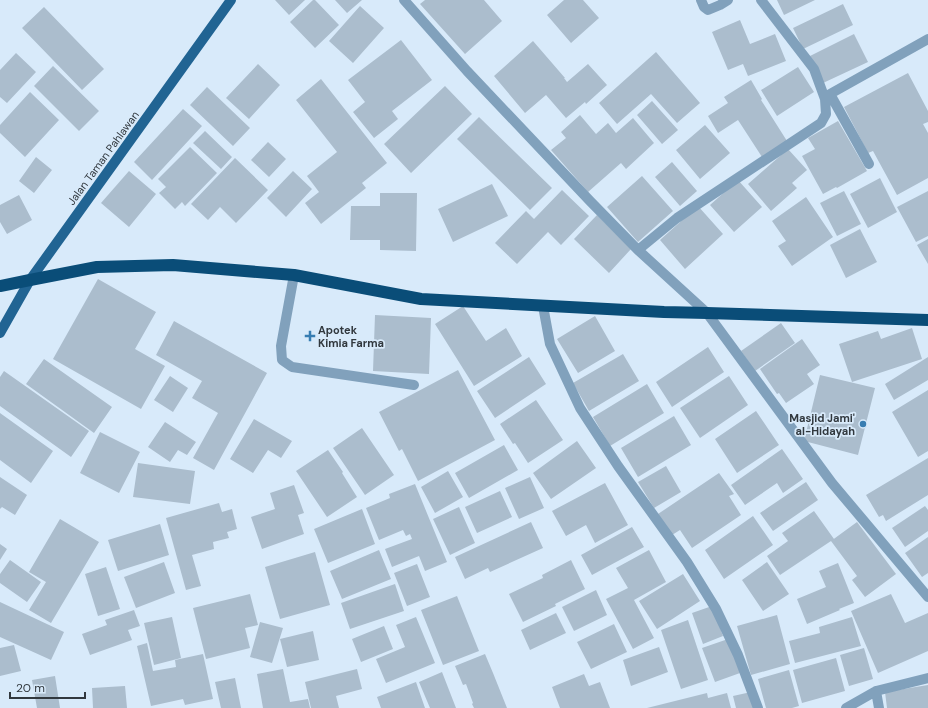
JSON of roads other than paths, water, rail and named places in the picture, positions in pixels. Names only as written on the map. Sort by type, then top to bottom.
[{"type":"highway","points":[[0,286],[105,266],[173,265],[294,275],[421,299],[664,312],[928,320]]},
{"type":"main road","name":"Jalan Taman Pahlawan","points":[[0,333],[30,280],[231,0]]},
{"type":"street","points":[[404,0],[472,76],[590,201],[638,250],[707,313],[832,483],[928,597]]},
{"type":"street","points":[[701,0],[704,7],[708,10],[728,0]]},
{"type":"street","points":[[760,0],[814,69],[828,96],[869,164]]},
{"type":"street","points":[[828,96],[928,39]]},
{"type":"street","points":[[638,250],[677,218],[821,123],[826,114],[828,96]]},
{"type":"street","points":[[294,275],[280,346],[282,360],[292,366],[414,385]]},
{"type":"street","points":[[543,306],[550,344],[580,408],[618,466],[687,562],[716,609],[738,655],[758,708]]},
{"type":"street","points":[[846,708],[876,692],[928,678]]},
{"type":"street","points":[[876,692],[879,708]]},
{"type":"place","name":"Apotek Kimia Farma","points":[[310,336]]},
{"type":"place","name":"Masjid Jami' al-Hidayah","points":[[863,424]]}]
